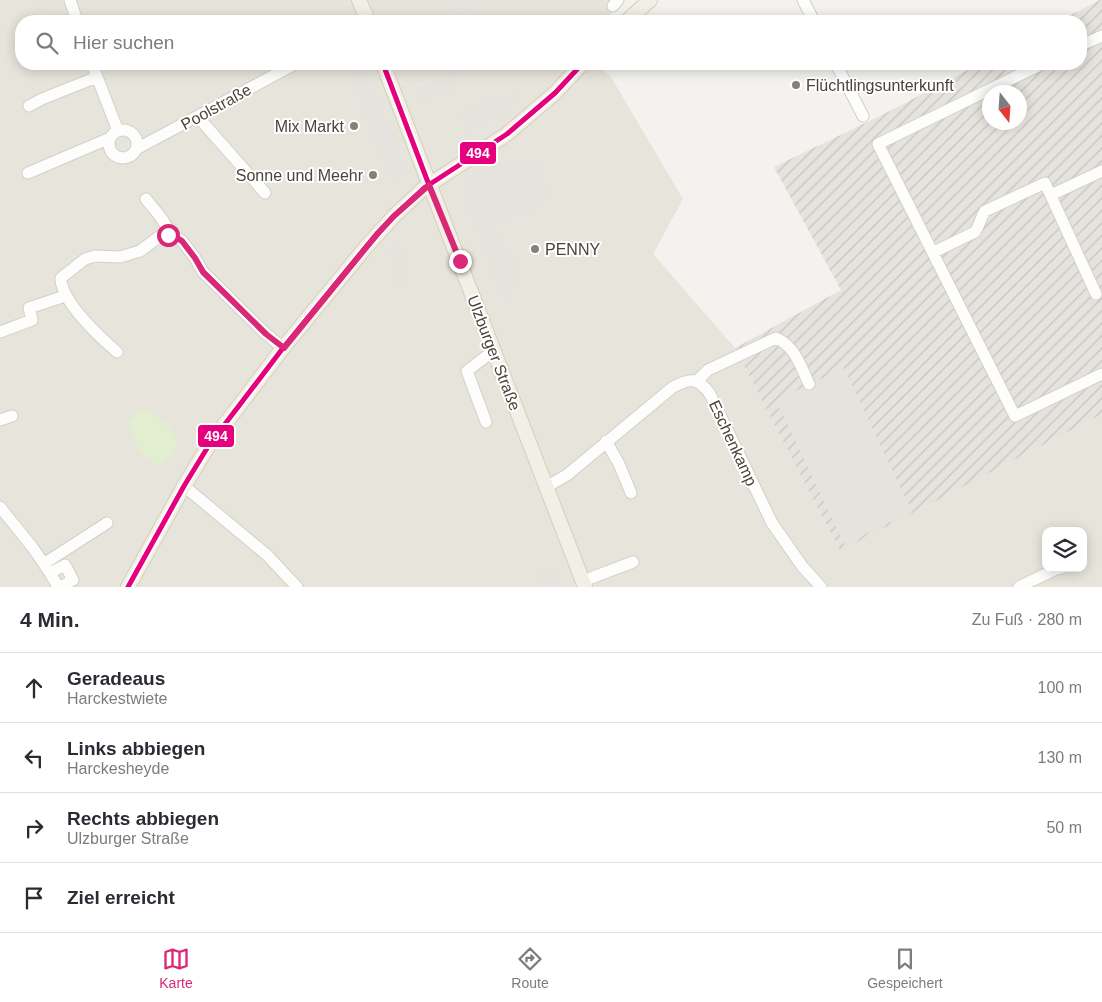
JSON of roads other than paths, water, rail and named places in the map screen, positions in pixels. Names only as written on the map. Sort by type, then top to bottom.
[{"type":"main road","points":[[359,0],[365,15]]},
{"type":"main road","points":[[634,15],[650,0]]},
{"type":"main road","name":"Ulzburger Straße","points":[[385,70],[584,584]]},
{"type":"main road","points":[[128,587],[209,445],[284,348],[378,233],[429,185],[507,134],[556,93],[577,70]]},
{"type":"street","points":[[70,0],[75,15]]},
{"type":"street","points":[[802,0],[811,15]]},
{"type":"street","points":[[1087,42],[1102,36]]},
{"type":"street","name":"Poolstraße","points":[[94,70],[114,135],[109,144],[110,150],[120,158],[129,157],[138,148],[284,70]]},
{"type":"street","points":[[839,70],[863,116]]},
{"type":"street","points":[[1030,70],[878,144],[1016,416],[1102,374]]},
{"type":"street","points":[[29,106],[42,98],[97,77]]},
{"type":"street","points":[[198,117],[264,193]]},
{"type":"street","points":[[28,173],[125,130],[135,136],[138,148]]},
{"type":"street","points":[[1051,195],[1102,170]]},
{"type":"street","points":[[934,252],[975,232],[979,226],[980,218],[985,211],[1045,183],[1096,294]]},
{"type":"street","points":[[146,199],[165,224],[168,235]]},
{"type":"street","points":[[117,352],[99,336],[65,296],[61,287],[61,278],[85,259],[95,256],[120,257],[140,252],[160,236],[168,235],[182,241],[203,272],[266,334],[284,348]]},
{"type":"street","points":[[0,332],[32,320],[29,308],[65,296]]},
{"type":"street","points":[[546,487],[567,474],[672,387],[685,380],[697,381],[708,370],[768,340],[776,338],[784,341],[790,347],[809,384]]},
{"type":"street","points":[[486,422],[467,371],[493,351]]},
{"type":"street","name":"Eschenkamp","points":[[697,381],[705,386],[710,394],[772,523],[802,566],[821,587]]},
{"type":"street","points":[[0,420],[12,416]]},
{"type":"street","points":[[606,441],[619,464],[631,493]]},
{"type":"street","points":[[184,486],[267,555],[297,587]]},
{"type":"street","points":[[0,507],[48,568],[59,587],[73,580],[65,565],[48,568]]},
{"type":"street","points":[[48,568],[107,523]]},
{"type":"street","points":[[584,584],[633,562]]},
{"type":"street","points":[[1019,587],[1050,572]]},
{"type":"place","name":"Flüchtlingsunterkunft","points":[[796,85]]},
{"type":"place","name":"Mix Markt","points":[[354,126]]},
{"type":"place","name":"Sonne und Meehr","points":[[373,175]]},
{"type":"place","name":"PENNY","points":[[535,249]]}]
